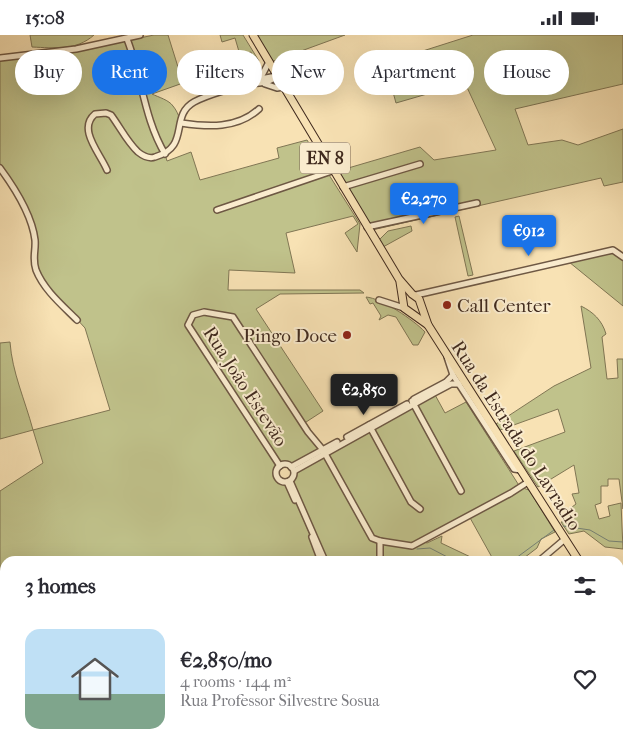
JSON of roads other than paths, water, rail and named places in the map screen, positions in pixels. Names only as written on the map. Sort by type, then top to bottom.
[{"type":"main road","name":"Rua da Estrada do Lavradio","points":[[252,35],[272,68]]},
{"type":"main road","name":"Rua da Estrada do Lavradio","points":[[288,95],[342,188],[399,279],[417,299],[428,325],[576,556]]},
{"type":"main road","name":"Rua da Estrada do Lavradio","points":[[399,279],[405,305],[428,325]]},
{"type":"main road","points":[[405,305],[417,299]]},
{"type":"main road","points":[[405,305],[416,311],[417,299]]},
{"type":"street","points":[[0,58],[76,49],[140,35]]},
{"type":"street","points":[[127,39],[146,99],[151,128],[165,154]]},
{"type":"street","points":[[262,75],[268,62]]},
{"type":"street","points":[[265,84],[272,79]]},
{"type":"street","points":[[265,84],[272,86]]},
{"type":"street","points":[[107,170],[87,130],[88,122],[95,114],[106,113],[111,115],[139,153],[152,158],[165,154],[177,141],[185,109],[194,102],[217,95]]},
{"type":"street","points":[[181,123],[219,127],[253,114],[259,109]]},
{"type":"street","points":[[342,188],[420,164]]},
{"type":"street","points":[[0,167],[15,188],[23,204],[35,239],[33,257],[41,280],[49,291],[78,320]]},
{"type":"street","points":[[217,210],[332,171]]},
{"type":"street","points":[[367,227],[477,203]]},
{"type":"street","points":[[417,299],[428,293],[613,249],[623,257]]},
{"type":"street","points":[[379,299],[393,305],[405,305]]},
{"type":"street","name":"Rua João Estevão","points":[[280,466],[188,325],[193,315],[204,312],[232,317],[308,431],[324,451]]},
{"type":"street","points":[[447,354],[453,375],[514,469],[521,471]]},
{"type":"street","points":[[319,556],[288,481],[292,469],[446,383],[453,375]]},
{"type":"street","points":[[413,402],[451,384],[459,384]]},
{"type":"street","points":[[413,402],[461,491]]},
{"type":"street","points":[[370,426],[411,502],[420,509]]},
{"type":"street","points":[[324,451],[372,538],[380,541],[412,545],[528,482]]},
{"type":"street","points":[[292,469],[285,464],[280,466],[276,472],[277,478],[288,481],[324,556]]},
{"type":"street","points":[[545,556],[565,539]]},
{"type":"street","points":[[380,541],[380,556]]},
{"type":"waterway","points":[[563,526],[590,530],[609,541],[623,542]]},
{"type":"waterway","points":[[519,556],[554,530]]},
{"type":"waterway","points":[[417,549],[430,548],[445,556]]},
{"type":"place","name":"Call Center","points":[[447,305]]},
{"type":"place","name":"Pingo Doce","points":[[347,335]]}]
